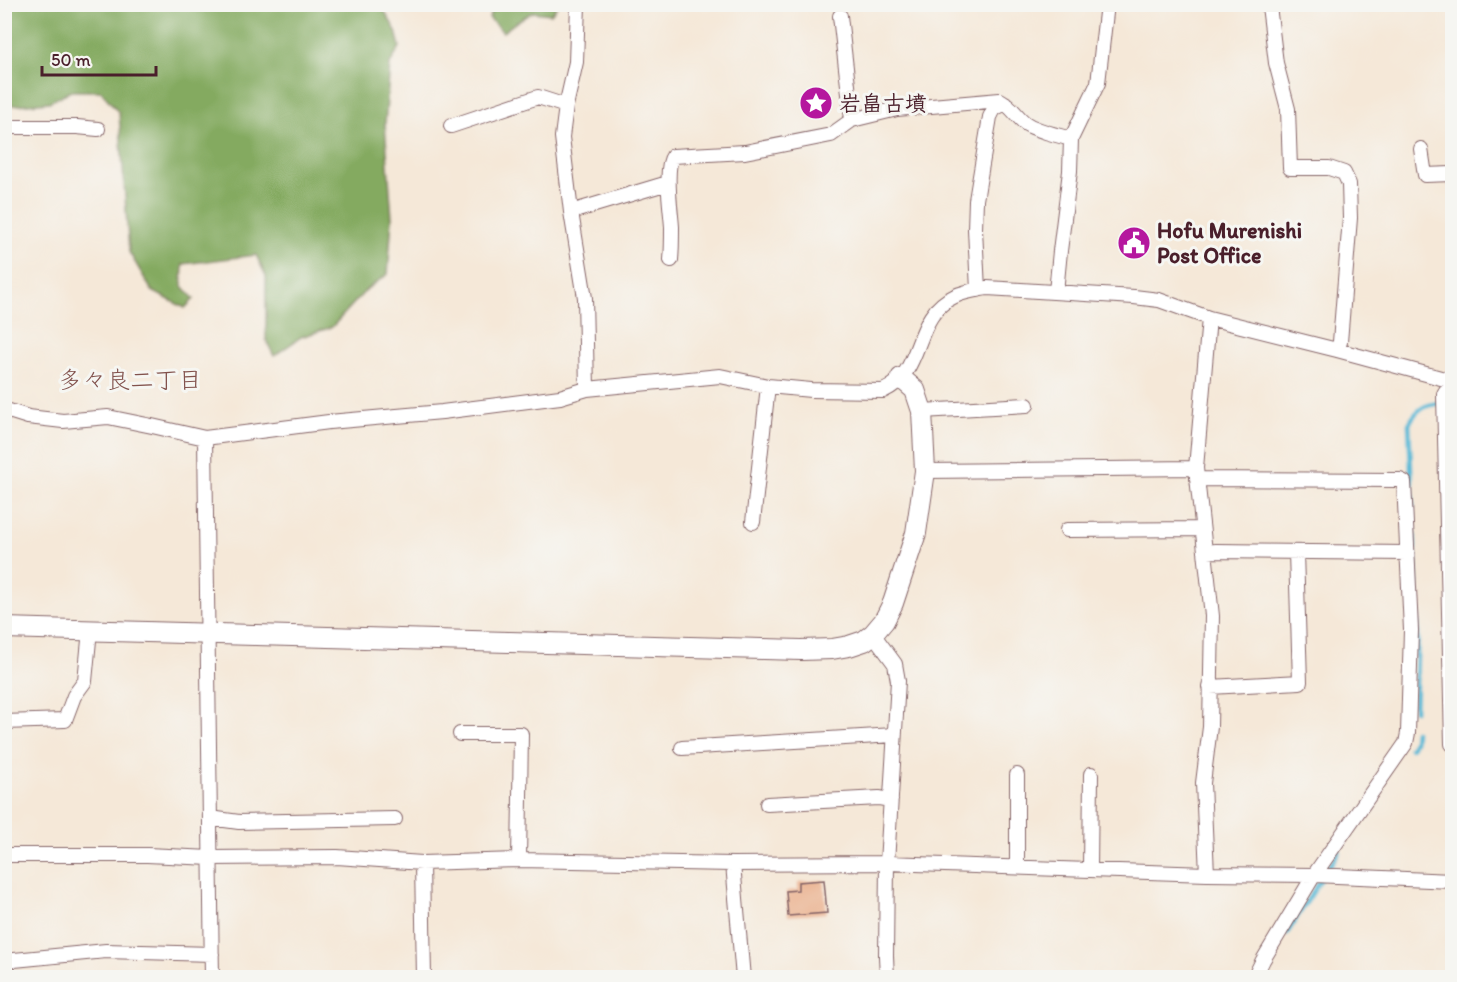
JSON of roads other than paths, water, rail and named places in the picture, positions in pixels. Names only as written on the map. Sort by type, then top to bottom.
[{"type":"street","points":[[578,4],[576,62],[562,137],[585,298],[587,389]]},
{"type":"street","points":[[1056,292],[1070,171],[1071,139],[1098,83],[1107,4]]},
{"type":"street","points":[[1271,4],[1269,6],[1276,63],[1288,109],[1290,168],[1329,168],[1344,173],[1349,184],[1350,218],[1340,342],[1337,350]]},
{"type":"street","points":[[840,16],[852,120]]},
{"type":"street","points":[[451,126],[538,97],[566,106]]},
{"type":"street","points":[[671,260],[672,229],[668,183],[669,161],[673,156],[745,152],[831,135],[852,120],[897,109],[1000,100],[1009,105],[1025,123],[1071,139]]},
{"type":"street","points":[[978,290],[976,200],[990,117],[994,109],[1005,102]]},
{"type":"street","points":[[4,127],[98,129]]},
{"type":"street","points":[[1421,149],[1425,176],[1452,174]]},
{"type":"street","points":[[571,212],[668,183]]},
{"type":"street","points":[[4,411],[28,417],[63,421],[108,417],[205,438],[560,397],[587,389],[720,376],[768,386],[811,390],[883,391],[893,387],[902,378],[935,312],[952,297],[965,292],[987,288],[1159,300],[1209,318],[1452,379],[1444,394],[1452,744]]},
{"type":"street","points":[[1207,874],[1203,783],[1210,727],[1212,616],[1197,473],[1209,318]]},
{"type":"street","points":[[4,628],[801,650],[849,646],[864,641],[884,621],[893,603],[916,533],[925,471],[922,411],[915,390],[902,378]]},
{"type":"street","points":[[753,522],[768,386]]},
{"type":"street","points":[[922,411],[1027,405]]},
{"type":"street","points":[[205,438],[212,978]]},
{"type":"street","points":[[925,471],[1197,473],[1400,480],[1404,482],[1411,630],[1406,743],[1314,875],[1254,978]]},
{"type":"street","points":[[1067,530],[1202,529]]},
{"type":"street","points":[[1205,552],[1216,550],[1407,553]]},
{"type":"street","points":[[1210,687],[1300,682],[1296,552]]},
{"type":"street","points":[[4,722],[65,720],[74,696],[85,681],[90,630]]},
{"type":"street","points":[[873,634],[895,664],[898,681],[887,863],[886,978]]},
{"type":"street","points":[[460,734],[521,734],[519,860]]},
{"type":"street","points":[[682,747],[894,735]]},
{"type":"street","points":[[1090,870],[1091,774]]},
{"type":"street","points":[[1017,775],[1017,867]]},
{"type":"street","points":[[767,804],[879,798],[891,800]]},
{"type":"street","points":[[210,818],[239,822],[395,819]]},
{"type":"street","points":[[4,855],[147,855],[211,858],[337,856],[422,863],[519,860],[732,864],[887,863],[1452,881]]},
{"type":"street","points":[[422,863],[424,978]]},
{"type":"street","points":[[732,864],[743,978]]},
{"type":"street","points":[[4,961],[106,951],[212,954]]},
{"type":"waterway","points":[[1415,710],[1418,629],[1409,424],[1422,408],[1452,401]]},
{"type":"waterway","points":[[1410,748],[1414,742],[1415,731]]},
{"type":"waterway","points":[[1326,872],[1339,851]]},
{"type":"waterway","points":[[1287,933],[1321,879]]},
{"type":"place","name":"岩畠古墳","points":[[816,103]]},
{"type":"place","name":"Hofu Murenishi Post Office","points":[[1134,243]]},
{"type":"district","name":"多々良二丁目","points":[[130,380]]}]
